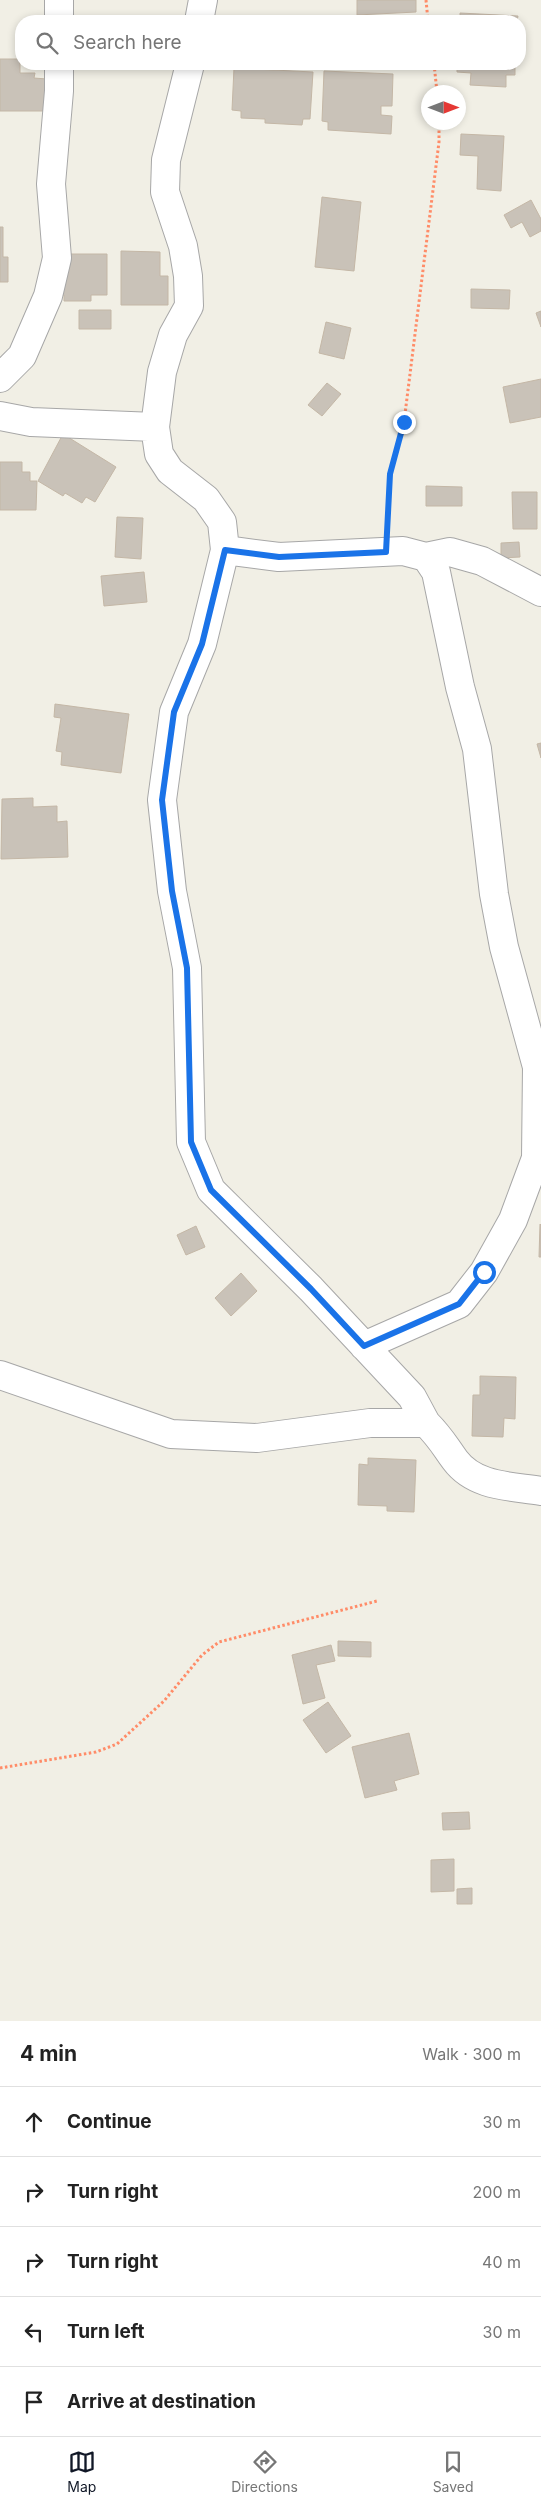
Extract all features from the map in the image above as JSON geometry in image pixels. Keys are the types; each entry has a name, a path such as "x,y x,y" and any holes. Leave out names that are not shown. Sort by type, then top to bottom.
{"street":[{"path":"59,0 59,15"},
{"path":"200,15 203,0"},
{"path":"0,378 22,356 48,296 57,258 51,184 59,70"},
{"path":"188,70 166,160 165,192 183,246 188,276 188,306 173,335 162,372 155,427 159,454 170,471 206,499 222,522 225,550 202,644 174,712 162,800 172,891 187,968 191,1142 211,1190 311,1289 412,1397 426,1424 442,1438 455,1461 472,1477 494,1484 541,1491"},
{"path":"0,416 31,422 155,427"},
{"path":"225,550 279,557 403,551 426,557 450,552 482,561 541,592"},
{"path":"364,1346 459,1304 484,1272 513,1220 536,1158 538,1067 535,1038 504,947 494,894 476,749 460,687 436,572 426,557"},
{"path":"0,1375 171,1434 256,1438 370,1423 426,1424"}],"path":[{"path":"426,0 427,15"},
{"path":"435,70 436,85"},
{"path":"386,552 390,474 404,422 439,130"},
{"path":"0,1768 96,1752 117,1744 164,1701 202,1655 219,1642 377,1601"}],"building":[{"path":"357,0 416,0 416,12 357,15"},
{"path":"460,13 499,15 460,15"},
{"path":"0,59 15,59 15,70 20,70 20,73 35,73 34,78 47,79 47,111 0,111"},
{"path":"234,70 313,72 310,119 303,119 302,125 265,123 265,119 241,118 241,111 232,110"},
{"path":"457,70 515,70 515,75 506,75 506,87 470,85 471,73 457,72"},
{"path":"324,71 393,74 392,106 381,106 381,115 392,116 391,134 328,130 328,122 322,121"},
{"path":"461,134 504,136 501,191 477,189 478,156 460,155"},
{"path":"322,197 361,202 354,271 315,267"},
{"path":"531,200 541,219 541,231 530,237 522,222 511,228 504,215"},
{"path":"0,227 3,227 3,257 8,257 8,282 0,282"},
{"path":"121,251 160,252 160,276 168,276 168,305 121,305"},
{"path":"62,254 107,254 107,295 91,295 91,301 64,301 64,295 56,295"},
{"path":"471,289 510,290 509,309 471,308"},
{"path":"79,310 111,310 111,329 79,329"},
{"path":"541,311 541,327 536,313"},
{"path":"326,322 351,328 344,359 319,353"},
{"path":"541,379 541,417 510,423 503,387"},
{"path":"327,383 341,394 322,416 308,405"},
{"path":"63,434 116,467 95,502 86,497 82,503 65,493 63,496 38,481"},
{"path":"0,462 22,462 22,472 30,472 30,481 37,481 36,510 0,510"},
{"path":"426,486 462,487 462,506 426,506"},
{"path":"512,492 537,492 537,529 513,529"},
{"path":"117,517 143,518 141,559 115,557"},
{"path":"519,542 520,557 501,558 501,543"},
{"path":"144,572 147,602 104,606 101,576"},
{"path":"55,704 129,714 121,773 61,765 62,752 56,751 61,718 54,717"},
{"path":"541,743 541,758 537,744"},
{"path":"33,798 33,807 57,806 57,822 67,821 68,857 1,859 2,799"},
{"path":"540,1224 541,1257 539,1257"},
{"path":"196,1226 205,1247 186,1255 177,1235"},
{"path":"241,1273 257,1291 231,1316 215,1298"},
{"path":"480,1376 516,1377 515,1419 504,1418 503,1437 472,1436 473,1395 480,1395"},
{"path":"368,1458 416,1460 414,1512 387,1511 387,1506 358,1505 359,1464 368,1465"},
{"path":"338,1641 371,1642 371,1657 338,1656"},
{"path":"331,1645 335,1661 316,1665 325,1698 303,1704 292,1655"},
{"path":"328,1702 351,1736 326,1753 303,1720"},
{"path":"409,1733 419,1774 394,1781 397,1790 365,1798 352,1747"},
{"path":"469,1812 470,1829 443,1830 442,1813"},
{"path":"454,1859 454,1891 431,1892 431,1860"},
{"path":"472,1888 472,1904 457,1904 457,1889"}],"route":[{"path":"404,422 390,474 386,552 279,557 225,550 202,644 174,712 162,800 172,891 187,968 191,1142 211,1190 311,1289 364,1346 459,1304 484,1272"}]}
